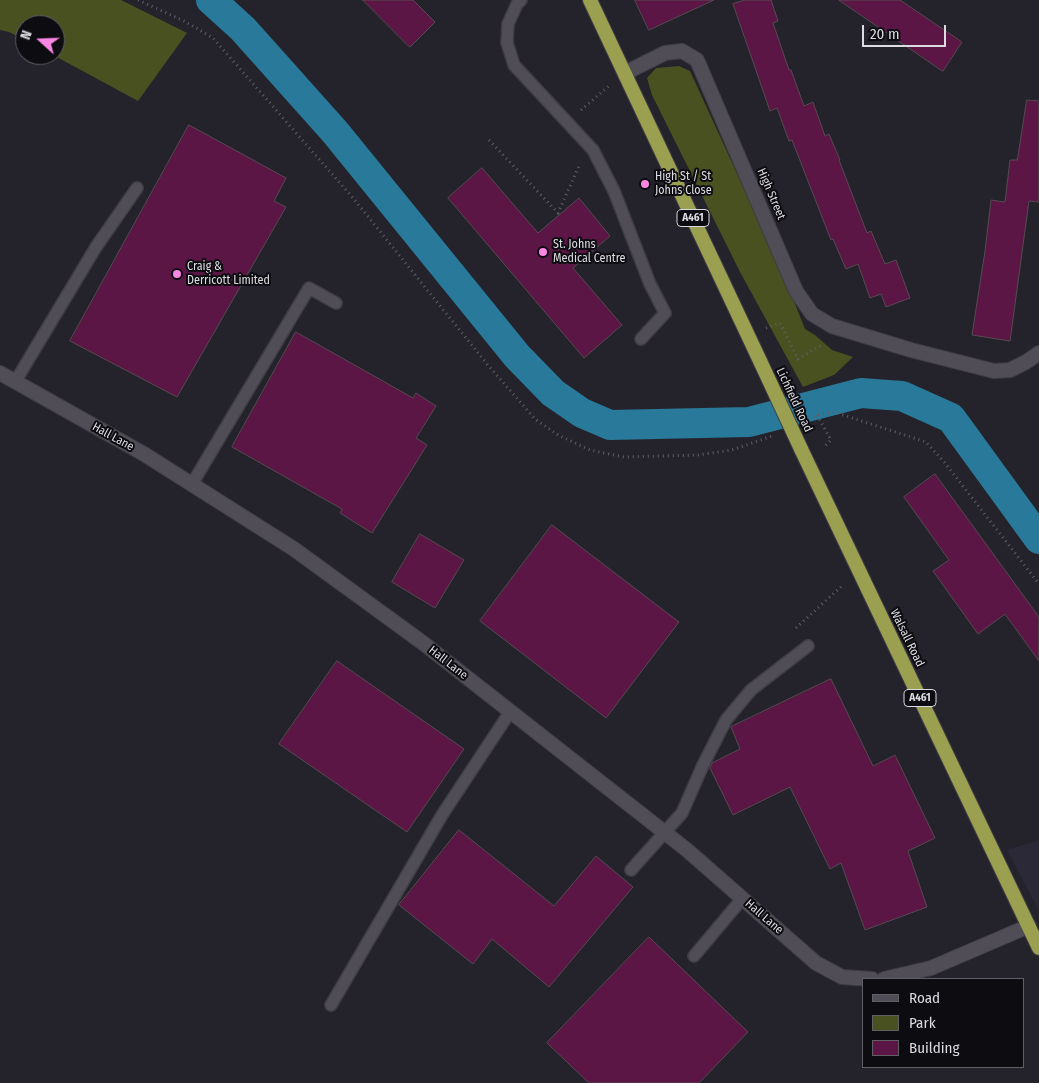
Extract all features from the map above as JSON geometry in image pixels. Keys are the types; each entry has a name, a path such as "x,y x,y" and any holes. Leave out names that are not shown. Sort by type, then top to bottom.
{"highway":[{"name":"A461","path":"590,0 625,73"},
{"name":"Lichfield Road","path":"625,73 801,449"},
{"name":"Walsall Road","path":"801,449 1039,948"}],"street":[{"name":"High Street","path":"625,73 665,53 682,51 697,60 796,291 812,314 832,326 911,350 994,371 1010,370 1039,353"},
{"name":"Hall Lane","path":"0,373 144,454 294,548 423,643 664,832 816,963 842,977 862,978"},
{"path":"888,978 931,968 1029,926"}],"lane":[{"path":"521,0 517,4 508,24 507,43 514,66 593,150 614,191 650,284 665,314 641,338"},
{"path":"15,382 96,247 137,188"},
{"path":"192,484 309,288 336,303"},
{"path":"631,870 682,813 703,765 726,720 751,690 808,646"},
{"path":"331,1005 442,816 510,712"},
{"path":"694,956 742,898"}],"path":[{"path":"138,0 184,21 213,38 352,198 486,364 535,419 558,435 590,450 624,457 698,455 732,450 772,436"},
{"path":"567,122 625,73"},
{"path":"489,140 558,214 580,164"},
{"path":"764,329 780,323 798,359 847,330"},
{"path":"808,419 817,415 834,412 926,442 945,463 1039,584"},
{"path":"817,415 830,440"},
{"path":"820,607 833,594"}],"shaded area":[{"path":"1039,840 1039,911 1007,850"}],"green space":[{"path":"0,0 121,0 187,33 138,101 65,61 65,15 15,15 15,35 0,30"},
{"path":"679,66 690,71 784,276 805,329 832,350 853,357 834,375 803,387 740,272 652,95 647,78 656,68"}],"building":[{"path":"363,0 413,0 435,22 410,47"},
{"path":"635,0 714,0 649,30"},
{"path":"745,0 771,0 778,21 773,23 804,106 813,102 825,136 829,134 840,160 867,233 871,231 885,264 896,260 910,298 886,307 881,294 870,298 858,264 846,269 833,239 831,240 792,140 789,141 777,108 770,111 733,4"},
{"path":"839,0 900,0 962,42 943,71"},
{"path":"1027,100 1039,101 1039,202 1029,201 1010,341 972,335 991,200 1005,202 1010,160 1017,160"},
{"name":"Craig & Derricott Limited","path":"189,125 286,178 274,201 286,207 177,397 70,341"},
{"name":"St. Johns Medical Centre","path":"482,168 538,233 579,198 610,236 573,268 622,325 584,358 448,198"},
{"path":"296,332 413,398 416,393 436,406 416,438 427,445 372,533 340,513 342,509 232,447"},
{"path":"935,474 1039,617 1039,661 1005,614 978,634 933,571 949,560 904,497"},
{"path":"552,525 679,622 606,718 480,621"},
{"path":"420,534 464,560 435,608 392,582"},
{"path":"337,661 464,749 407,832 279,744"},
{"path":"831,679 873,766 895,755 935,838 908,851 927,907 865,930 841,863 830,869 790,787 733,815 710,768 712,763 740,749 731,727"},
{"path":"459,830 554,906 596,856 633,887 549,987 492,939 473,964 399,905"},
{"path":"649,937 748,1032 699,1083 589,1083 547,1043"}],"waterway":[{"path":"211,0 243,29 335,132 517,356 553,393 582,413 610,425 749,422 861,393 902,396 951,418 1039,539"}],"place":[{"name":"High St / St Johns Close","path":"645,184"},
{"name":"St. Johns Medical Centre","path":"543,252"},
{"name":"Craig & Derricott Limited","path":"177,274"}]}
